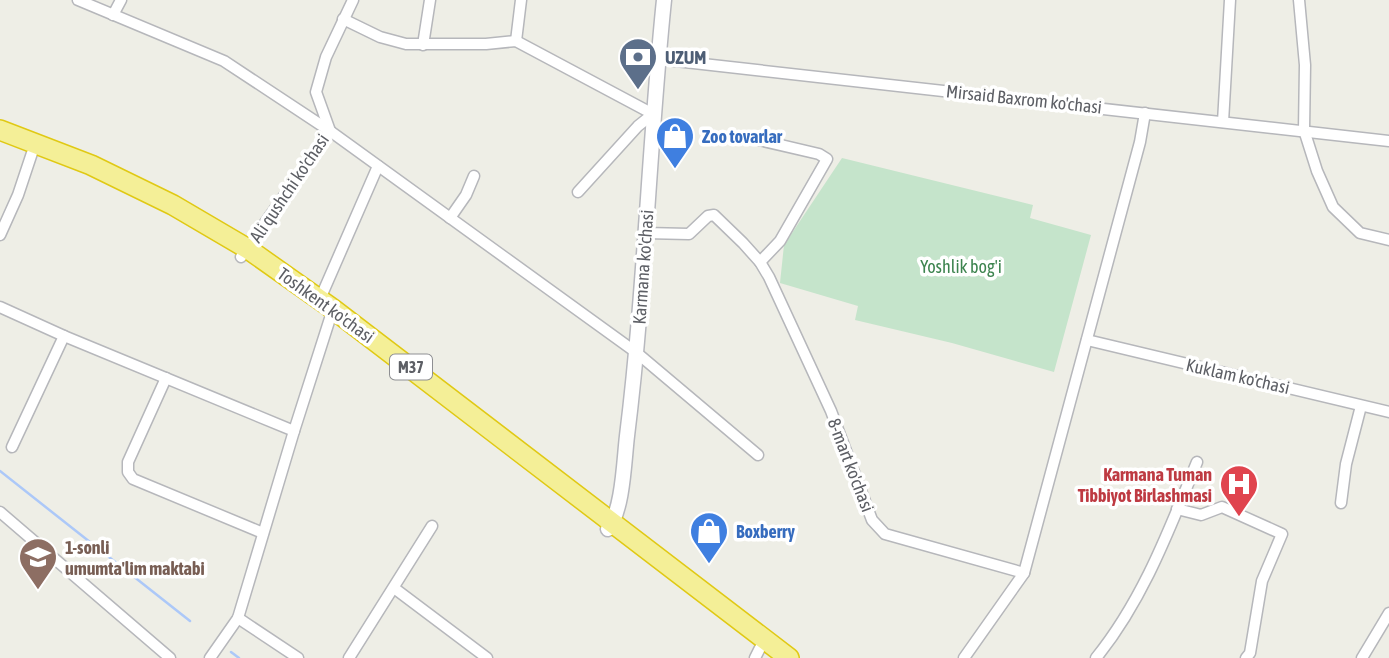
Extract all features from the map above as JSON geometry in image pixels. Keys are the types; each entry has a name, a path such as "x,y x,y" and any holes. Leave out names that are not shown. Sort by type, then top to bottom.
{"highway":[{"name":"Toshkent ko'chasi","path":"0,130 90,166 173,205 245,253 328,309 610,526 789,658"},
{"name":"Toshkent ko'chasi","path":"0,140 87,174 245,253"},
{"name":"Toshkent ko'chasi","path":"610,526 762,655"}],"main road":[{"name":"Karmana ko'chasi","path":"610,526 620,489 637,353 653,114 664,0"}],"street":[{"path":"78,0 223,61 330,131 637,353 758,455"},
{"path":"113,15 121,0"},
{"name":"Ali qushchi ko'chasi","path":"245,253 330,131 316,92 326,57 353,0"},
{"path":"423,45 430,0"},
{"path":"516,41 521,0"},
{"path":"1223,122 1230,0"},
{"path":"1299,0 1306,65 1304,131 1317,171 1333,207 1360,233 1389,240"},
{"path":"343,19 380,37 406,44 486,44 516,41 653,114 638,126 578,192"},
{"name":"Mirsaid Baxrom ko'chasi","path":"658,59 1389,141"},
{"path":"964,658 1024,573 1140,142 1145,113"},
{"path":"746,137 819,154 827,159 779,241 760,262"},
{"path":"0,235 18,195 32,153"},
{"path":"210,658 238,618 328,309 378,166"},
{"path":"450,218 466,195 474,176"},
{"name":"8-mart ko'chasi","path":"645,233 689,234 708,216 714,215 760,262 831,411 872,520 885,534 1024,573"},
{"path":"0,307 64,337 293,430"},
{"path":"12,447 64,337"},
{"name":"Kuklam ko'chasi","path":"1087,340 1389,412"},
{"path":"166,378 128,462 128,472 133,479 263,533"},
{"path":"1341,503 1346,464 1361,406"},
{"path":"1096,658 1114,636 1154,566 1197,462"},
{"path":"1177,509 1201,515 1222,507 1282,534 1262,581 1250,653 1246,658"},
{"path":"0,512 170,658"},
{"path":"354,656 432,526"},
{"path":"394,587 486,658"},
{"path":"1362,658 1389,614"},
{"path":"238,618 298,658"}],"green space":[{"name":"Yoshlik bog'i","path":"842,158 1033,205 1030,218 1091,235 1054,372 952,343 855,320 858,306 780,283 784,245"}],"waterway":[{"path":"0,471 190,621"},
{"path":"231,652 239,658"}],"place":[{"name":"UZUM","path":"638,91"},
{"name":"Zoo tovarlar","path":"675,170"},
{"name":"Karmana Tuman Tibbiyot Birlashmasi","path":"1239,518"},
{"name":"Boxberry","path":"709,565"},
{"name":"1-sonli umumta'lim maktabi","path":"38,591"}]}
